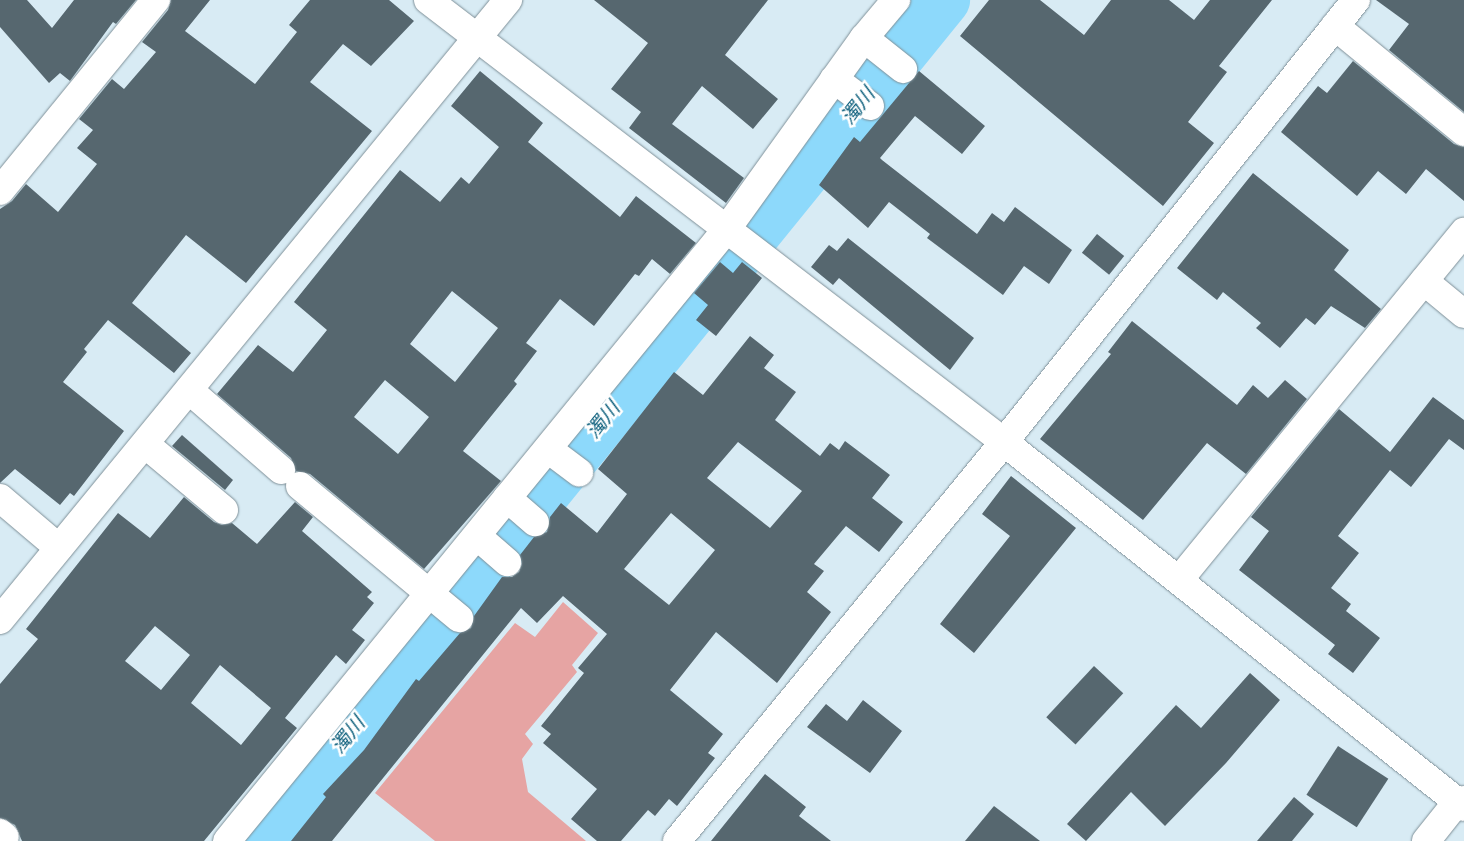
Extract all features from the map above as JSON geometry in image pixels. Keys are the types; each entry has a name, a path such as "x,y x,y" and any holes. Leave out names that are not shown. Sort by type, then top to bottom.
{"street":[{"path":"0,191 156,0"},
{"path":"428,0 476,40 1004,442 1179,580 1462,798 1426,841"},
{"path":"0,620 508,0"},
{"path":"227,841 269,799 481,540 519,509 552,452 631,354 876,37 896,0"},
{"path":"677,841 1004,442 1356,0"},
{"path":"1335,26 1464,132"},
{"path":"876,37 903,69"},
{"path":"840,84 870,106"},
{"path":"1179,580 1464,232"},
{"path":"1424,282 1464,314"},
{"path":"190,390 291,478 459,618"},
{"path":"145,444 224,510"},
{"path":"552,452 579,472"},
{"path":"0,498 59,548"},
{"path":"481,540 507,562"}],"shaded area":[{"path":"563,602 598,633 572,665 577,672 525,734 533,744 522,759 528,792 586,841 435,841 375,793 515,623 535,637"}],"building":[{"path":"0,0 27,0 52,28 74,0 136,0 116,24 113,22 70,81 60,73 49,83 0,27"},
{"path":"171,0 210,0 185,31 255,84 297,32 289,25 310,0 389,0 414,21 371,66 343,44 310,82 372,131 246,283 186,235 132,303 191,353 174,373 108,320 84,349 87,352 63,382 124,431 74,496 70,493 60,505 15,469 0,483 0,209 12,201 26,184 58,212 97,164 77,148 93,130 79,119 112,79 124,89 156,52 142,42 168,10"},
{"path":"594,0 768,0 725,55 778,99 753,129 702,86 672,124 744,178 726,203 629,128 641,112 611,89 648,43"},
{"path":"989,0 1040,0 1084,35 1111,0 1169,0 1194,20 1210,0 1272,0 1219,66 1227,72 1188,122 1214,143 1163,206 960,36"},
{"path":"1376,0 1464,0 1464,112 1389,50 1409,24"},
{"path":"1353,61 1454,144 1464,147 1464,201 1426,169 1406,194 1378,171 1357,196 1281,132 1318,86 1327,93"},
{"path":"480,71 543,123 528,142 620,217 636,196 696,243 670,274 652,259 639,276 635,274 594,326 560,299 526,343 537,351 514,381 517,384 463,451 501,481 424,569 310,474 296,471 291,458 217,394 258,345 293,372 327,330 294,302 400,170 440,202 461,177 469,184 499,147 451,106","holes":["452,291 498,328 455,382 410,344","385,380 429,417 398,454 354,417"]},
{"path":"919,71 985,126 962,154 915,116 880,158 977,234 992,213 1004,222 1015,207 1072,250 1049,284 1024,266 1003,295 927,238 930,234 889,202 868,228 819,185 854,137 860,142"},
{"path":"1253,173 1349,250 1334,270 1381,309 1365,328 1331,306 1315,325 1306,318 1280,348 1256,328 1261,323 1223,292 1217,300 1177,268"},
{"path":"1097,234 1124,256 1109,275 1082,253"},
{"path":"848,238 974,338 950,370 839,278 833,285 811,267 829,245 837,251"},
{"path":"720,262 733,273 742,262 762,278 716,336 696,320 708,305 694,293"},
{"path":"1132,321 1237,405 1253,385 1268,398 1285,380 1307,399 1246,474 1207,443 1143,520 1040,439 1111,354 1108,352"},
{"path":"750,336 774,355 764,368 796,392 775,420 820,456 830,443 839,450 845,441 890,475 872,498 903,522 879,552 846,526 814,564 824,571 807,592 831,612 777,683 716,632 670,690 723,734 708,753 715,758 677,806 669,799 655,816 648,810 621,841 597,841 571,819 597,789 543,743 551,734 541,726 584,673 578,668 607,634 563,596 537,623 521,608 332,841 291,841 326,797 323,794 364,750 416,679 419,681 460,633 471,628 474,616 502,577 512,577 519,572 522,564 520,555 534,537 547,532 550,517 561,503 597,533 627,494 598,469 674,372 703,395","holes":["738,442 802,491 770,528 707,478","671,513 715,550 669,605 624,569"]},
{"path":"1433,397 1464,420 1464,450 1449,439 1411,487 1390,470 1338,536 1359,553 1331,588 1351,604 1346,611 1380,638 1353,673 1328,654 1335,645 1239,570 1269,531 1251,517 1339,409 1390,452"},
{"path":"182,435 233,480 225,490 172,446"},
{"path":"1011,476 1076,528 974,653 940,624 1010,536 982,514"},
{"path":"184,497 214,522 222,525 232,523 257,544 295,502 313,517 302,531 372,592 367,597 374,603 352,630 365,640 346,664 336,655 285,718 297,728 204,841 22,841 15,825 0,818 0,684 38,639 26,629 118,513 150,538","holes":["155,626 190,655 161,690 125,661","220,665 271,708 241,745 191,703"]},
{"path":"1094,666 1123,693 1076,744 1046,717"},
{"path":"1250,673 1280,700 1226,763 1165,826 1131,792 1086,841 1067,824 1176,705 1201,728"},
{"path":"863,700 902,731 870,773 807,727 826,704 847,721"},
{"path":"1338,746 1388,779 1357,827 1306,795"},
{"path":"765,774 806,807 799,816 831,841 711,841"},
{"path":"1294,797 1314,814 1292,841 1257,841"},
{"path":"994,806 1040,841 965,841"}],"waterway":[{"name":"濁川","path":"262,841 944,0"}]}
